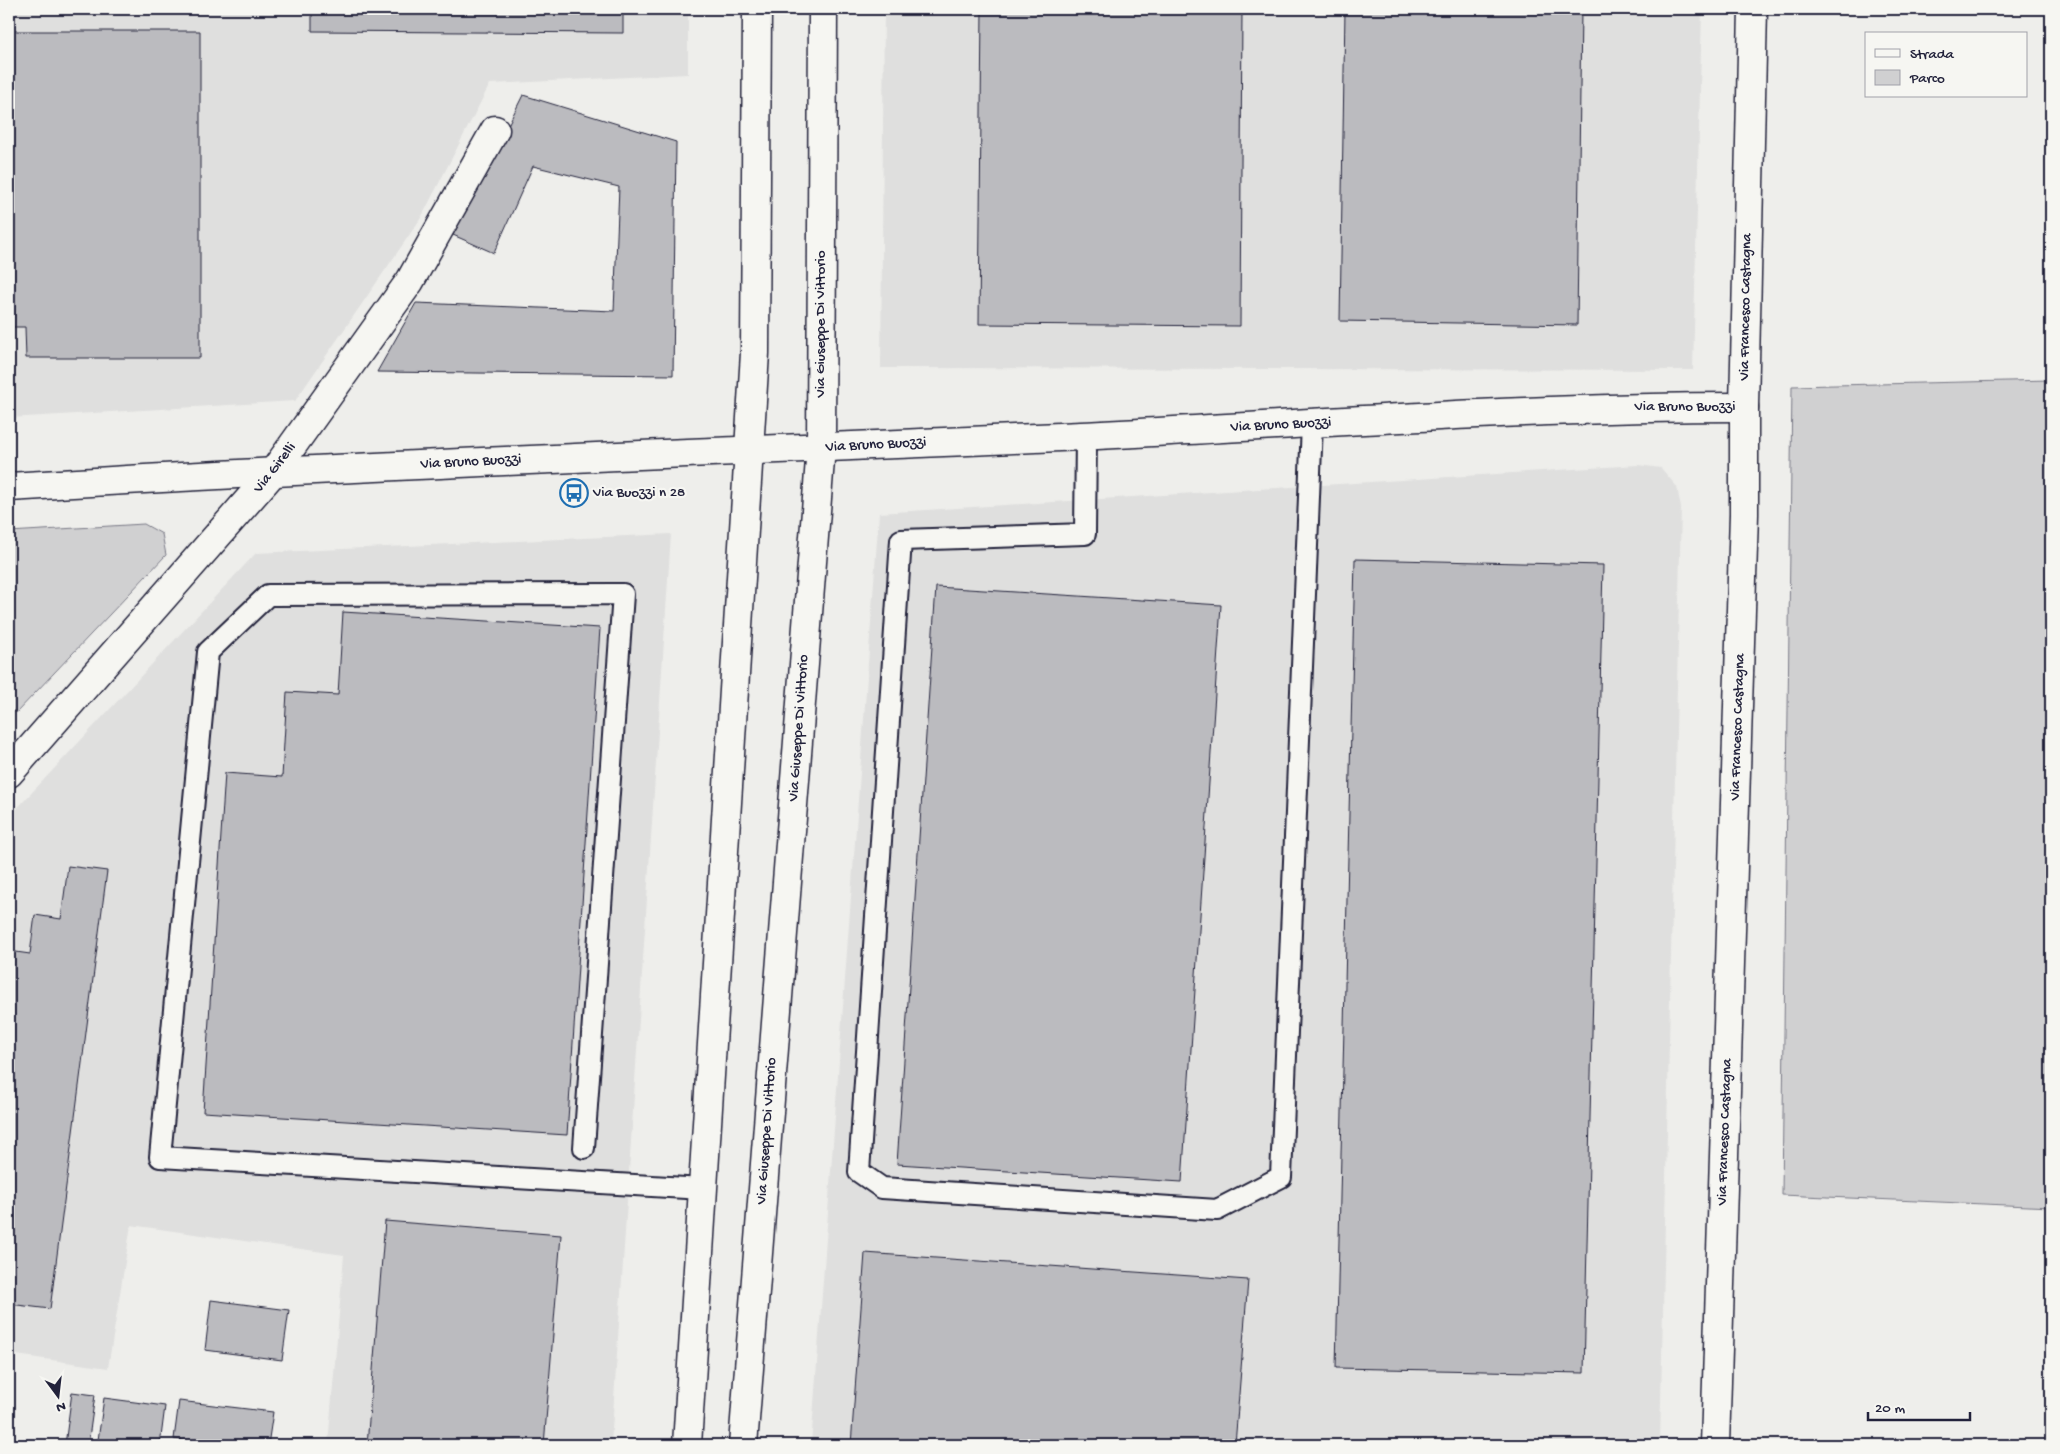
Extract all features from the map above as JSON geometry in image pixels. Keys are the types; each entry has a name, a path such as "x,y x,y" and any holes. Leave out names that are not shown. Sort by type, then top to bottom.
{"street":[{"path":"686,1445 755,353 757,9"},
{"name":"Via Giuseppe Di Vittorio","path":"743,1445 821,447 823,9"},
{"name":"Via Francesco Castagna","path":"1715,1445 1744,524 1744,407 1753,9"},
{"name":"Via Girelli","path":"9,773 276,470 410,281 495,130"},
{"name":"Via Bruno Buozzi","path":"9,487 276,470 1086,435 1628,407 1744,407"}],"lane":[{"path":"1086,435 1085,534 901,540 859,1172 882,1188 1217,1210 1281,1177 1312,424"},
{"path":"584,1148 623,594 268,595 208,652 160,1156 703,1189"}],"shaded area":[{"path":"9,9 688,9 688,74 490,84 421,218 295,401 9,418"},
{"path":"884,9 1702,9 1693,370 881,368"},
{"path":"1638,465 1661,468 1677,487 1681,508 1660,1445 811,1445 879,513"},
{"path":"671,534 611,1445 328,1445 344,1255 131,1225 108,1368 9,1354 9,817 256,553"}],"green space":[{"path":"2051,380 2051,1207 1782,1195 1792,386"},
{"path":"144,524 162,534 166,555 16,713 9,706 9,532"}],"building":[{"path":"312,9 623,9 623,33 312,31"},
{"path":"982,9 1242,9 1240,326 979,324"},
{"path":"1345,9 1581,9 1577,325 1340,321"},
{"path":"9,31 200,31 200,358 26,358 25,327 9,327"},
{"path":"523,95 676,142 673,375 377,372 416,303 614,311 619,187 533,166 494,253 453,235"},
{"path":"1355,559 1603,565 1584,1373 1336,1368"},
{"path":"936,587 1221,605 1182,1182 897,1164"},
{"path":"343,612 600,628 567,1135 203,1112 225,773 282,777 287,692 338,695"},
{"path":"68,866 107,871 50,1309 9,1304 9,951 30,954 35,915 61,919"},
{"path":"385,1221 561,1235 544,1445 367,1445"},
{"path":"865,1253 1248,1280 1235,1445 851,1445"},
{"path":"211,1300 289,1310 282,1360 205,1350"},
{"path":"72,1392 95,1395 88,1445 65,1445"},
{"path":"104,1398 165,1406 160,1445 98,1440"},
{"path":"179,1401 273,1412 268,1445 222,1445 174,1439"}],"place":[{"name":"Via Buozzi n 28","path":"574,493"}]}
